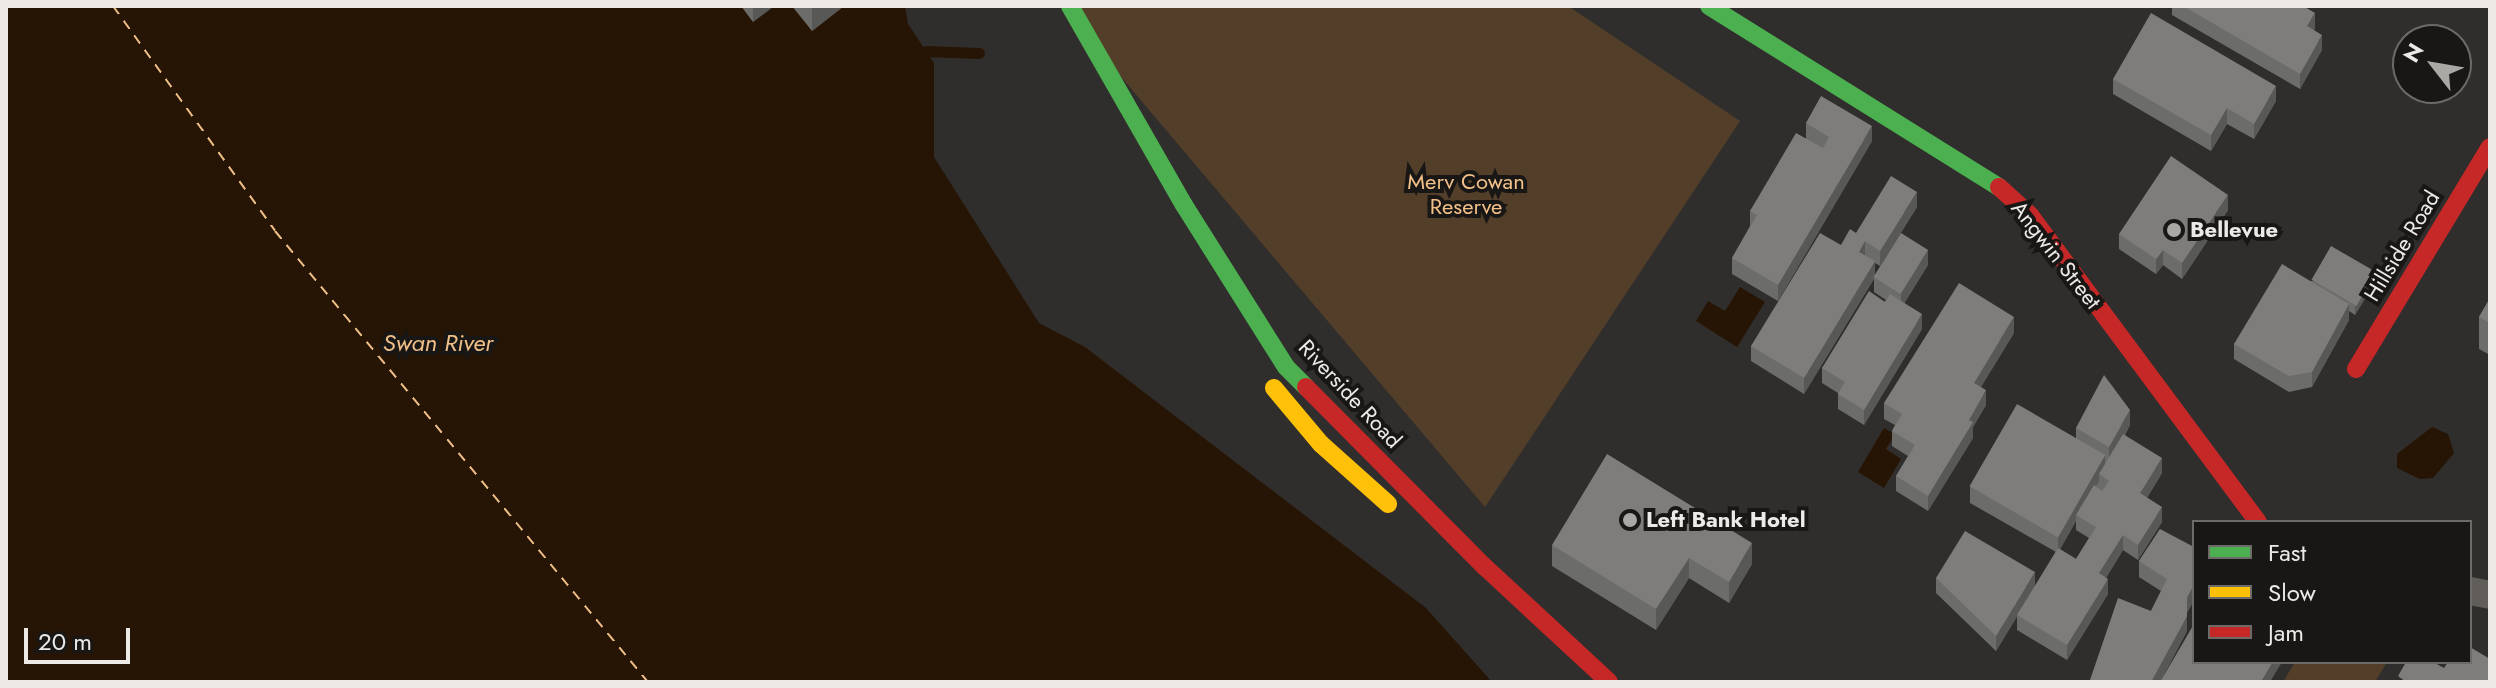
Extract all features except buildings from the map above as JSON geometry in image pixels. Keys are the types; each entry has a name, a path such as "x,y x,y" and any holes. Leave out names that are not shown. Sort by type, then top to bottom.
{"street":[{"path":"1050,6 1258,362 1321,444 1405,519"},
{"name":"Riverside Road","path":"1070,6 1184,205 1286,367 1485,567 1609,682"},
{"name":"Angwin Street","path":"1709,6 1990,179 2030,215 2257,520"},
{"name":"Hillside Road","path":"2356,369 2490,147"},
{"path":"1439,550 1584,682"}],"green space":[{"name":"Merv Cowan Reserve","path":"1072,6 1568,6 1740,121 1485,507 1111,65"},
{"path":"2294,664 2386,664 2375,682 2283,682"}],"water":[{"name":"Swan River","path":"6,6 905,6 908,24 934,63 934,157 1039,323 1085,347 1426,608 1492,682 6,682"},
{"path":"1740,287 1765,302 1737,347 1696,321 1708,301 1725,311"},
{"path":"2432,427 2448,434 2454,453 2433,478 2420,479 2397,468 2397,454"},
{"path":"1884,428 1895,434 1886,449 1901,459 1884,488 1858,472"}],"waterway":[{"path":"926,51 979,53"}],"ferry route":[{"path":"113,6 275,231 648,682"}],"traffic: fast":[{"path":"1070,6 1184,205 1286,367 1306,387"},
{"path":"1709,6 1999,187"}],"traffic: slow":[{"path":"1274,388 1321,444 1388,504"}],"traffic: jam":[{"path":"2356,369 2490,147"},
{"path":"1999,187 2030,215 2257,520"},
{"path":"1306,387 1485,567 1609,682"}],"place":[{"name":"Bellevue","path":"2174,230"},
{"name":"Left Bank Hotel","path":"1630,520"}]}
